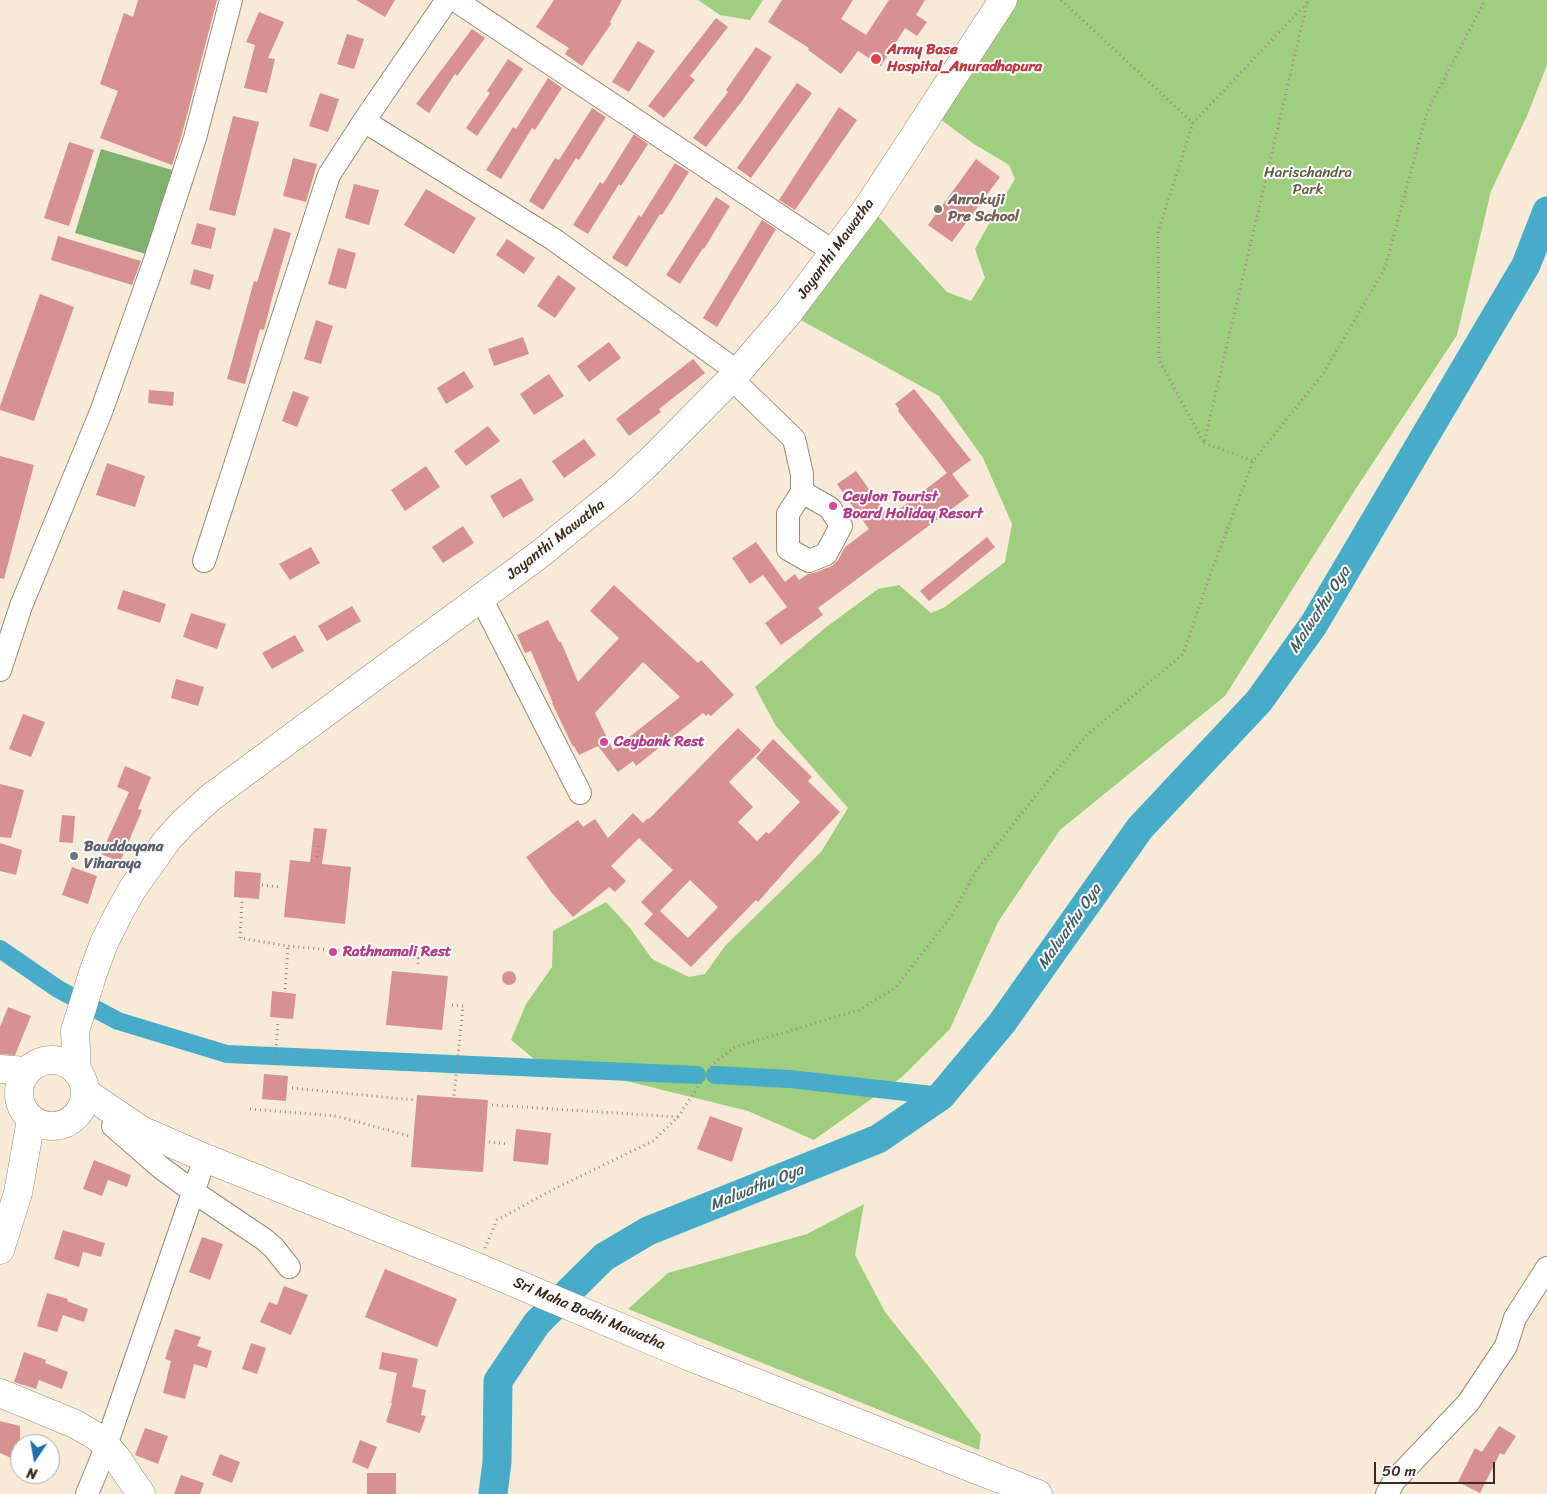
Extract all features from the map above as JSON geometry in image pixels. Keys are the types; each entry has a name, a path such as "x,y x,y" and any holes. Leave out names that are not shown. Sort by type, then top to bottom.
{"main road":[{"name":"Jayanthi Mawatha","path":"81,1082 75,1031 93,973 112,928 133,888 168,839 210,798 540,554 622,487 650,461 735,375 789,312 868,207 928,112 1003,0"},
{"name":"Jayanthi Mawatha","path":"24,1067 75,1031"},
{"path":"54,1060 71,1066 81,1082 83,1106 37,1112 18,1096 18,1087 24,1067 54,1060"},
{"name":"Sri Maha Bodhi Mawatha","path":"81,1082 141,1130 205,1158 477,1267 688,1356 1038,1494"},
{"path":"0,1250 18,1193 37,1112"},
{"name":"Sri Maha Bodhi Mawatha","path":"37,1112 141,1130"},
{"path":"0,1393 75,1424 94,1435 116,1457 141,1494"}],"street":[{"path":"0,670 20,606 101,412 155,260 195,138 231,0"},
{"path":"204,561 329,175 447,0"},
{"path":"455,0 834,252"},
{"path":"364,121 553,239 735,375 794,439 802,474 802,492"},
{"path":"480,598 580,793"},
{"path":"113,1126 160,1167 265,1240 274,1248 288,1267"},
{"path":"88,1491 106,1445 205,1158"},
{"path":"1387,1494 1394,1481 1468,1403 1506,1346 1515,1318 1547,1268"}],"path":[{"path":"1061,0 1193,123"},
{"path":"477,1267 498,1220 556,1188 653,1141 678,1117 714,1063 735,1047 859,1010 896,987 952,915 976,871 1049,779 1087,735 1184,654 1209,578 1253,461 1323,374 1385,268 1427,112 1484,0"},
{"path":"1253,461 1204,443 1159,360 1158,232 1193,123 1307,1"},
{"path":"1204,443 1307,1"},
{"path":"317,857 319,842"},
{"path":"262,885 279,887"},
{"path":"242,902 240,938 288,946 418,958 418,967"},
{"path":"284,989 288,946"},
{"path":"452,1005 463,1006 454,1096"},
{"path":"275,1065 278,1021"},
{"path":"292,1088 414,1100"},
{"path":"492,1105 678,1117"},
{"path":"250,1109 336,1116 409,1136"},
{"path":"489,1142 509,1144"}],"green space":[{"path":"698,0 763,0 750,20 720,15"},
{"name":"Harischandra Park","path":"1010,0 1547,0 1547,65 1527,116 1491,191 1457,335 1355,490 1225,696 1060,830 998,922 950,1029 902,1077 814,1140 748,1111 533,1058 511,1040 526,1004 552,967 553,931 606,902 630,928 652,959 689,977 705,974 725,946 821,852 848,808 776,726 755,687 825,628 878,589 899,585 931,613 945,607 1005,562 1012,524 983,458 939,396 797,318 876,214 947,292 971,301 985,278 975,249 1015,179 1009,165 974,144 936,116"},
{"path":"101,149 172,170 146,254 75,233"},
{"path":"864,1204 855,1255 885,1312 981,1435 979,1450 628,1309 668,1273 807,1234"}],"building":[{"path":"138,0 217,0 172,165 100,138 118,91 100,84 124,13 133,17"},
{"path":"356,0 395,0 385,17"},
{"path":"554,0 622,0 610,22 611,24 582,66 565,54 569,48 536,27"},
{"path":"782,0 853,0 841,19 866,35 889,0 925,0 916,15 927,22 917,36 905,28 881,66 858,51 841,74 808,50 809,48 768,22"},
{"path":"259,12 284,22 268,58 275,59 267,93 244,88 255,45 246,42"},
{"path":"716,18 728,27 690,76 695,80 664,118 648,106"},
{"path":"472,29 485,38 457,76 455,74 429,113 416,104"},
{"path":"347,34 364,39 354,69 337,64"},
{"path":"638,41 655,51 629,92 612,82"},
{"path":"756,47 772,57 742,101 706,147 693,138 728,92 726,90"},
{"path":"508,59 523,69 477,136 466,128 490,93 487,91"},
{"path":"548,78 562,88 535,130 532,128 501,179 486,170 513,127 516,129"},
{"path":"797,83 812,93 751,178 737,168"},
{"path":"320,93 339,99 328,132 309,126"},
{"path":"839,107 857,120 795,210 779,200"},
{"path":"592,108 606,117 579,160 576,158 543,210 529,201 555,158 559,160"},
{"path":"233,116 259,122 235,216 209,210"},
{"path":"634,134 648,144 621,186 619,184 588,234 573,225 600,182 603,184"},
{"path":"69,142 94,150 69,226 44,218"},
{"path":"293,158 317,164 306,202 283,196"},
{"path":"976,159 1000,177 952,242 928,225"},
{"path":"675,163 689,172 627,267 612,258 639,215 641,217"},
{"path":"354,184 379,190 369,225 345,218"},
{"path":"426,189 476,218 454,254 404,225"},
{"path":"716,197 730,206 680,284 666,275"},
{"path":"762,220 776,229 717,327 703,318"},
{"path":"197,223 216,228 211,249 191,244"},
{"path":"274,228 291,233 264,330 260,329 245,384 227,379 254,281 257,282"},
{"path":"58,236 141,261 132,285 51,260"},
{"path":"507,239 535,258 524,274 496,255"},
{"path":"338,248 356,253 346,289 328,284"},
{"path":"194,269 214,275 210,290 190,284"},
{"path":"558,275 576,288 555,318 537,306"},
{"path":"40,294 74,307 34,421 0,410 0,406"},
{"path":"316,320 333,326 321,364 304,359"},
{"path":"523,337 529,354 494,366 488,349"},
{"path":"609,342 621,358 589,382 577,366"},
{"path":"693,359 705,373 659,409 661,412 629,436 616,419"},
{"path":"464,371 474,387 446,404 437,388"},
{"path":"549,374 564,396 534,415 520,394"},
{"path":"914,389 971,460 952,474 969,496 818,608 823,615 781,645 765,623 787,607 763,575 750,584 732,558 756,542 785,582 795,574 799,580 808,574 832,566 838,560 845,547 869,529 837,484 856,471 889,517 947,473 898,411 899,409 895,404"},
{"path":"149,390 174,392 173,406 148,403"},
{"path":"293,391 309,397 297,427 282,421"},
{"path":"488,426 500,441 466,466 454,451"},
{"path":"584,439 596,455 564,478 552,461"},
{"path":"0,456 34,465 4,579 0,578"},
{"path":"107,463 145,476 135,507 96,495"},
{"path":"426,466 440,487 405,511 391,490"},
{"path":"521,478 534,500 503,518 490,496"},
{"path":"463,526 474,543 443,563 432,547"},
{"path":"987,537 995,547 929,601 920,591"},
{"path":"311,547 320,563 290,580 279,564"},
{"path":"614,585 698,663 701,660 734,695 711,716 708,714 706,716 703,713 636,766 633,761 618,772 598,746 579,755 573,747 552,703 531,651 525,653 517,635 548,620 559,642 561,642 578,682 619,638 590,611","holes":["643,662 680,697 613,750 595,713"]},
{"path":"123,590 166,604 160,623 117,609"},
{"path":"352,606 361,621 327,641 318,626"},
{"path":"191,613 226,624 217,649 183,637"},
{"path":"295,635 304,651 272,669 262,653"},
{"path":"176,679 204,687 198,706 171,698"},
{"path":"23,714 45,722 31,757 9,749"},
{"path":"738,728 761,750 729,782 753,807 738,822 757,841 766,832 769,834 800,802 756,758 773,739 812,777 808,781 840,812 758,902 756,900 691,967 644,924 653,914 641,902 673,870 639,838 611,866 626,881 615,892 609,887 573,917 552,893 526,857 578,820 583,827 595,819 608,838 633,813 643,823","holes":["690,880 718,907 688,938 660,911"]},
{"path":"125,766 151,777 138,809 142,810 120,862 101,854 129,792 117,787"},
{"path":"0,784 24,790 11,838 0,837"},
{"path":"62,815 75,816 73,843 59,842"},
{"path":"314,828 327,829 322,864 351,867 345,924 284,917 290,860 310,862"},
{"path":"0,843 22,850 16,875 0,871"},
{"path":"72,867 97,876 88,904 62,895"},
{"path":"235,871 261,873 259,899 234,897"},
{"path":"392,971 448,976 442,1030 386,1025"},
{"path":"506,971 512,971 516,978 512,985 506,985 502,981 502,975"},
{"path":"272,991 296,994 293,1019 270,1017"},
{"path":"8,1007 31,1016 15,1055 0,1054 0,1027"},
{"path":"264,1074 288,1076 286,1101 262,1099"},
{"path":"417,1095 488,1100 483,1172 411,1167"},
{"path":"710,1116 743,1128 732,1162 697,1149"},
{"path":"516,1129 551,1133 548,1165 513,1161"},
{"path":"94,1160 131,1175 127,1187 108,1180 102,1196 83,1189"},
{"path":"63,1230 105,1243 101,1257 83,1252 79,1267 54,1259"},
{"path":"202,1237 223,1244 210,1280 189,1272"},
{"path":"385,1269 457,1299 437,1347 365,1317"},
{"path":"284,1286 308,1295 291,1335 260,1322 269,1302 277,1305"},
{"path":"47,1293 68,1299 67,1301 88,1309 84,1322 63,1315 57,1332 37,1326"},
{"path":"175,1329 201,1337 197,1346 212,1351 207,1368 194,1364 185,1399 163,1393 171,1361 165,1359"},
{"path":"251,1343 266,1348 257,1374 242,1369"},
{"path":"24,1352 46,1360 45,1363 68,1372 62,1389 39,1380 36,1389 14,1382"},
{"path":"382,1352 418,1359 412,1387 426,1390 421,1415 426,1416 420,1433 386,1422 392,1403 397,1373 379,1369"},
{"path":"0,1421 20,1426 20,1434 10,1434 10,1458 0,1453"},
{"path":"1499,1426 1516,1436 1504,1455 1500,1453 1480,1493 1458,1482 1475,1448 1482,1452"},
{"path":"145,1428 168,1436 158,1464 135,1455"},
{"path":"360,1440 377,1447 368,1469 352,1462"},
{"path":"220,1454 240,1462 232,1483 212,1475"},
{"path":"367,1473 396,1473 396,1494 367,1494"},
{"path":"181,1475 204,1483 200,1494 174,1494"}],"waterway":[{"name":"Malwathu Oya","path":"493,1494 497,1462 498,1381 537,1323 604,1257 648,1231 878,1139 941,1096 1002,1023 1140,828 1259,701 1314,624 1526,265 1547,211"},
{"path":"0,949 58,989 118,1021 227,1054 697,1075"},
{"path":"715,1075 790,1079 941,1096"}],"place":[{"name":"Army Base Hospital_Anuradhapura","path":"876,59"},
{"name":"Anrakuji Pre School","path":"938,209"},
{"name":"Ceylon Tourist Board Holiday Resort","path":"833,506"},
{"name":"Ceybank Rest","path":"604,742"},
{"name":"Bauddayana Viharaya","path":"74,856"},
{"name":"Rathnamali Rest","path":"333,952"}]}
